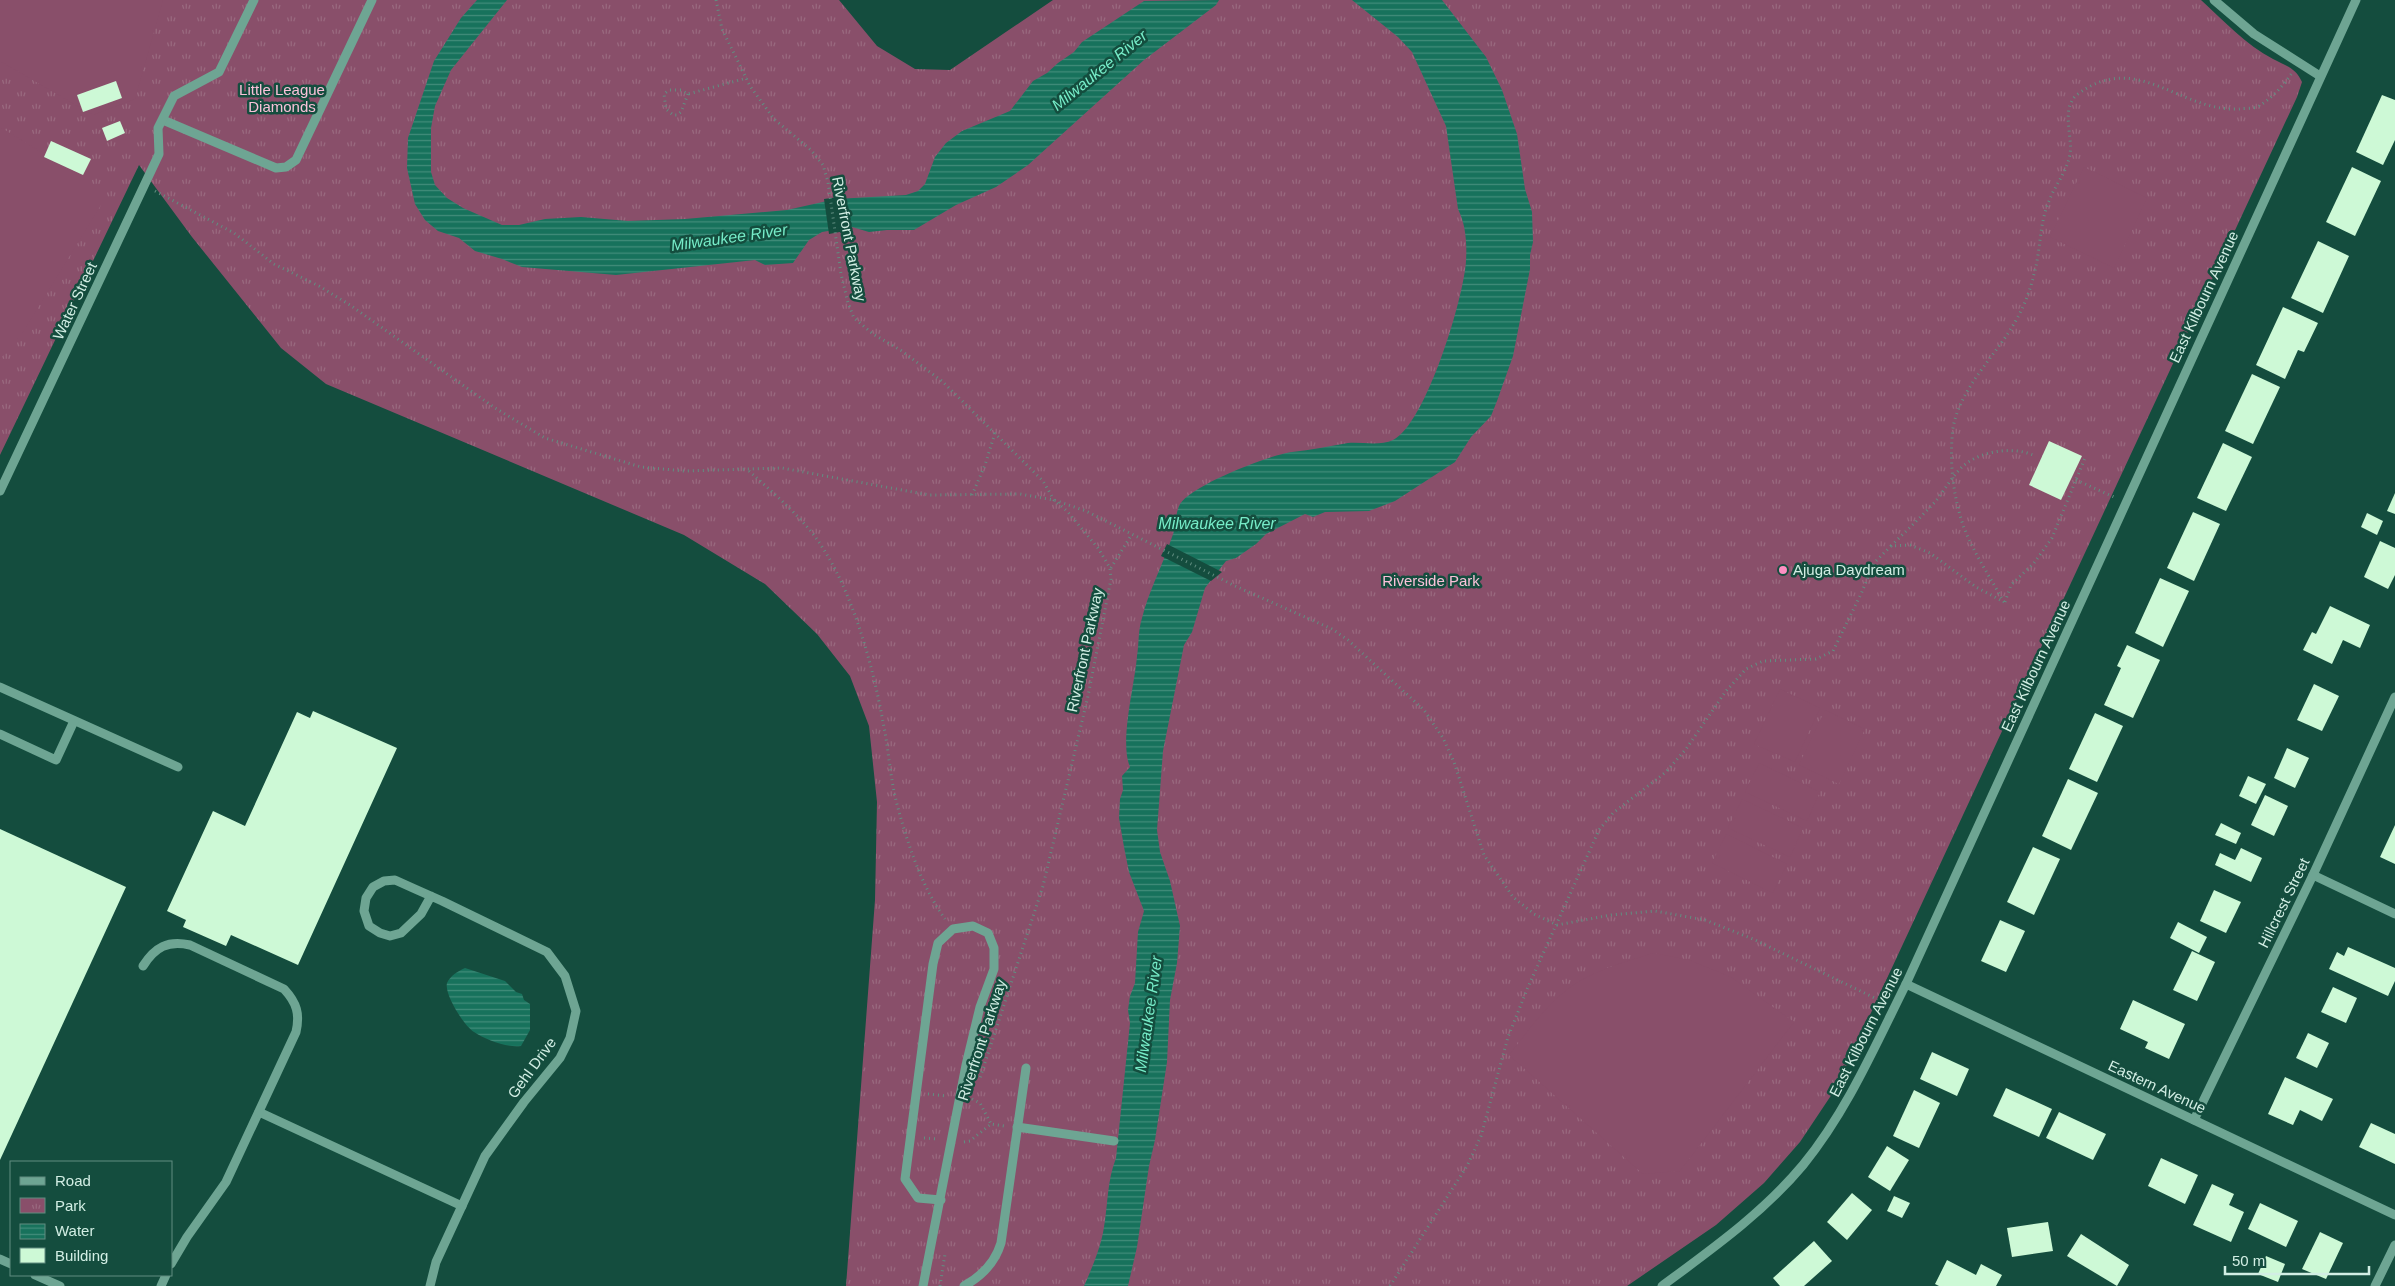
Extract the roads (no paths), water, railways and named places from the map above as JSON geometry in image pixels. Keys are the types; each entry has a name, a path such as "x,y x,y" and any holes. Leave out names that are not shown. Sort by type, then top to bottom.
{"street":[{"name":"Water Street","path":"0,491 160,154 158,128 174,96 219,72 254,0"},
{"path":"163,120 276,168 286,166 296,160 372,0"},
{"path":"2214,0 2254,34 2320,76"},
{"name":"East Kilbourn Avenue","path":"1662,1286 1746,1223 1803,1165 1848,1100 1906,984 2356,0"},
{"path":"0,687 178,768"},
{"name":"Hillcrest Street","path":"2194,1120 2313,875 2395,697"},
{"path":"0,734 56,760 74,722"},
{"path":"2313,875 2395,914"},
{"name":"Gehl Drive","path":"430,1286 436,1262 485,1156 524,1102 560,1058 570,1038 576,1011 565,976 548,952 431,896 395,880 384,881 373,887 366,898 364,911 369,926 380,933 390,936 401,933 421,914 431,896"},
{"path":"923,1286 940,1200 966,1065 980,1007 994,969 994,948 988,933 973,926 953,929 938,943 933,964 905,1179 918,1198 940,1200"},
{"path":"143,966 156,950 164,945 176,942 190,945 284,989 293,999 299,1019 296,1032 226,1182 187,1237 172,1262"},
{"name":"Eastern Avenue","path":"1906,984 2395,1215"},
{"path":"964,1286 982,1274 992,1263 998,1251 1026,1068"},
{"path":"260,1112 462,1206"},
{"path":"1017,1127 1114,1141"},
{"path":"2376,1286 2395,1245"},
{"path":"37,1276 60,1286"}],"water":[{"path":"477,0 507,0 451,70 435,106 431,128 431,172 435,185 447,198 463,208 502,225 519,225 545,219 581,217 628,221 685,219 787,210 836,199 906,195 918,191 925,184 935,157 946,143 962,131 1010,111 1033,81 1047,73 1074,52 1082,42 1144,1 1219,0 1216,5 1144,60 1028,165 996,187 956,205 914,230 869,232 852,227 822,232 809,240 793,263 765,265 755,260 616,275 522,267 475,251 459,238 438,231 425,220 415,204 407,168 408,138 434,61 461,18"},
{"name":"Milwaukee River","path":"1352,0 1442,0 1486,57 1502,90 1517,134 1525,189 1532,212 1533,242 1530,255 1530,269 1513,356 1491,416 1471,437 1455,462 1395,501 1369,511 1325,512 1313,517 1305,514 1266,534 1256,544 1236,558 1226,561 1205,588 1192,632 1184,645 1163,751 1157,830 1160,852 1170,881 1180,926 1177,963 1170,1000 1167,1062 1137,1247 1128,1286 1084,1286 1103,1235 1109,1184 1116,1158 1130,1023 1128,1010 1130,996 1135,983 1138,932 1144,911 1129,872 1119,818 1120,799 1123,790 1122,776 1130,767 1126,743 1127,728 1141,623 1148,597 1173,533 1178,508 1187,496 1199,488 1232,472 1281,454 1348,443 1377,443 1393,440 1406,429 1430,386 1451,329 1464,278 1466,261 1465,235 1463,221 1458,209 1446,126 1412,52 1398,37"},
{"path":"465,968 505,981 516,992 522,994 524,1000 530,1004 530,1030 521,1046 503,1045 484,1038 470,1029 460,1017 452,1002 447,983 454,974"}],"place":[{"name":"Ajuga Daydream","path":"1783,570"}],"park label":[{"name":"Little League Diamonds","path":"282,98"},
{"name":"Riverside Park","path":"1431,581"}]}
